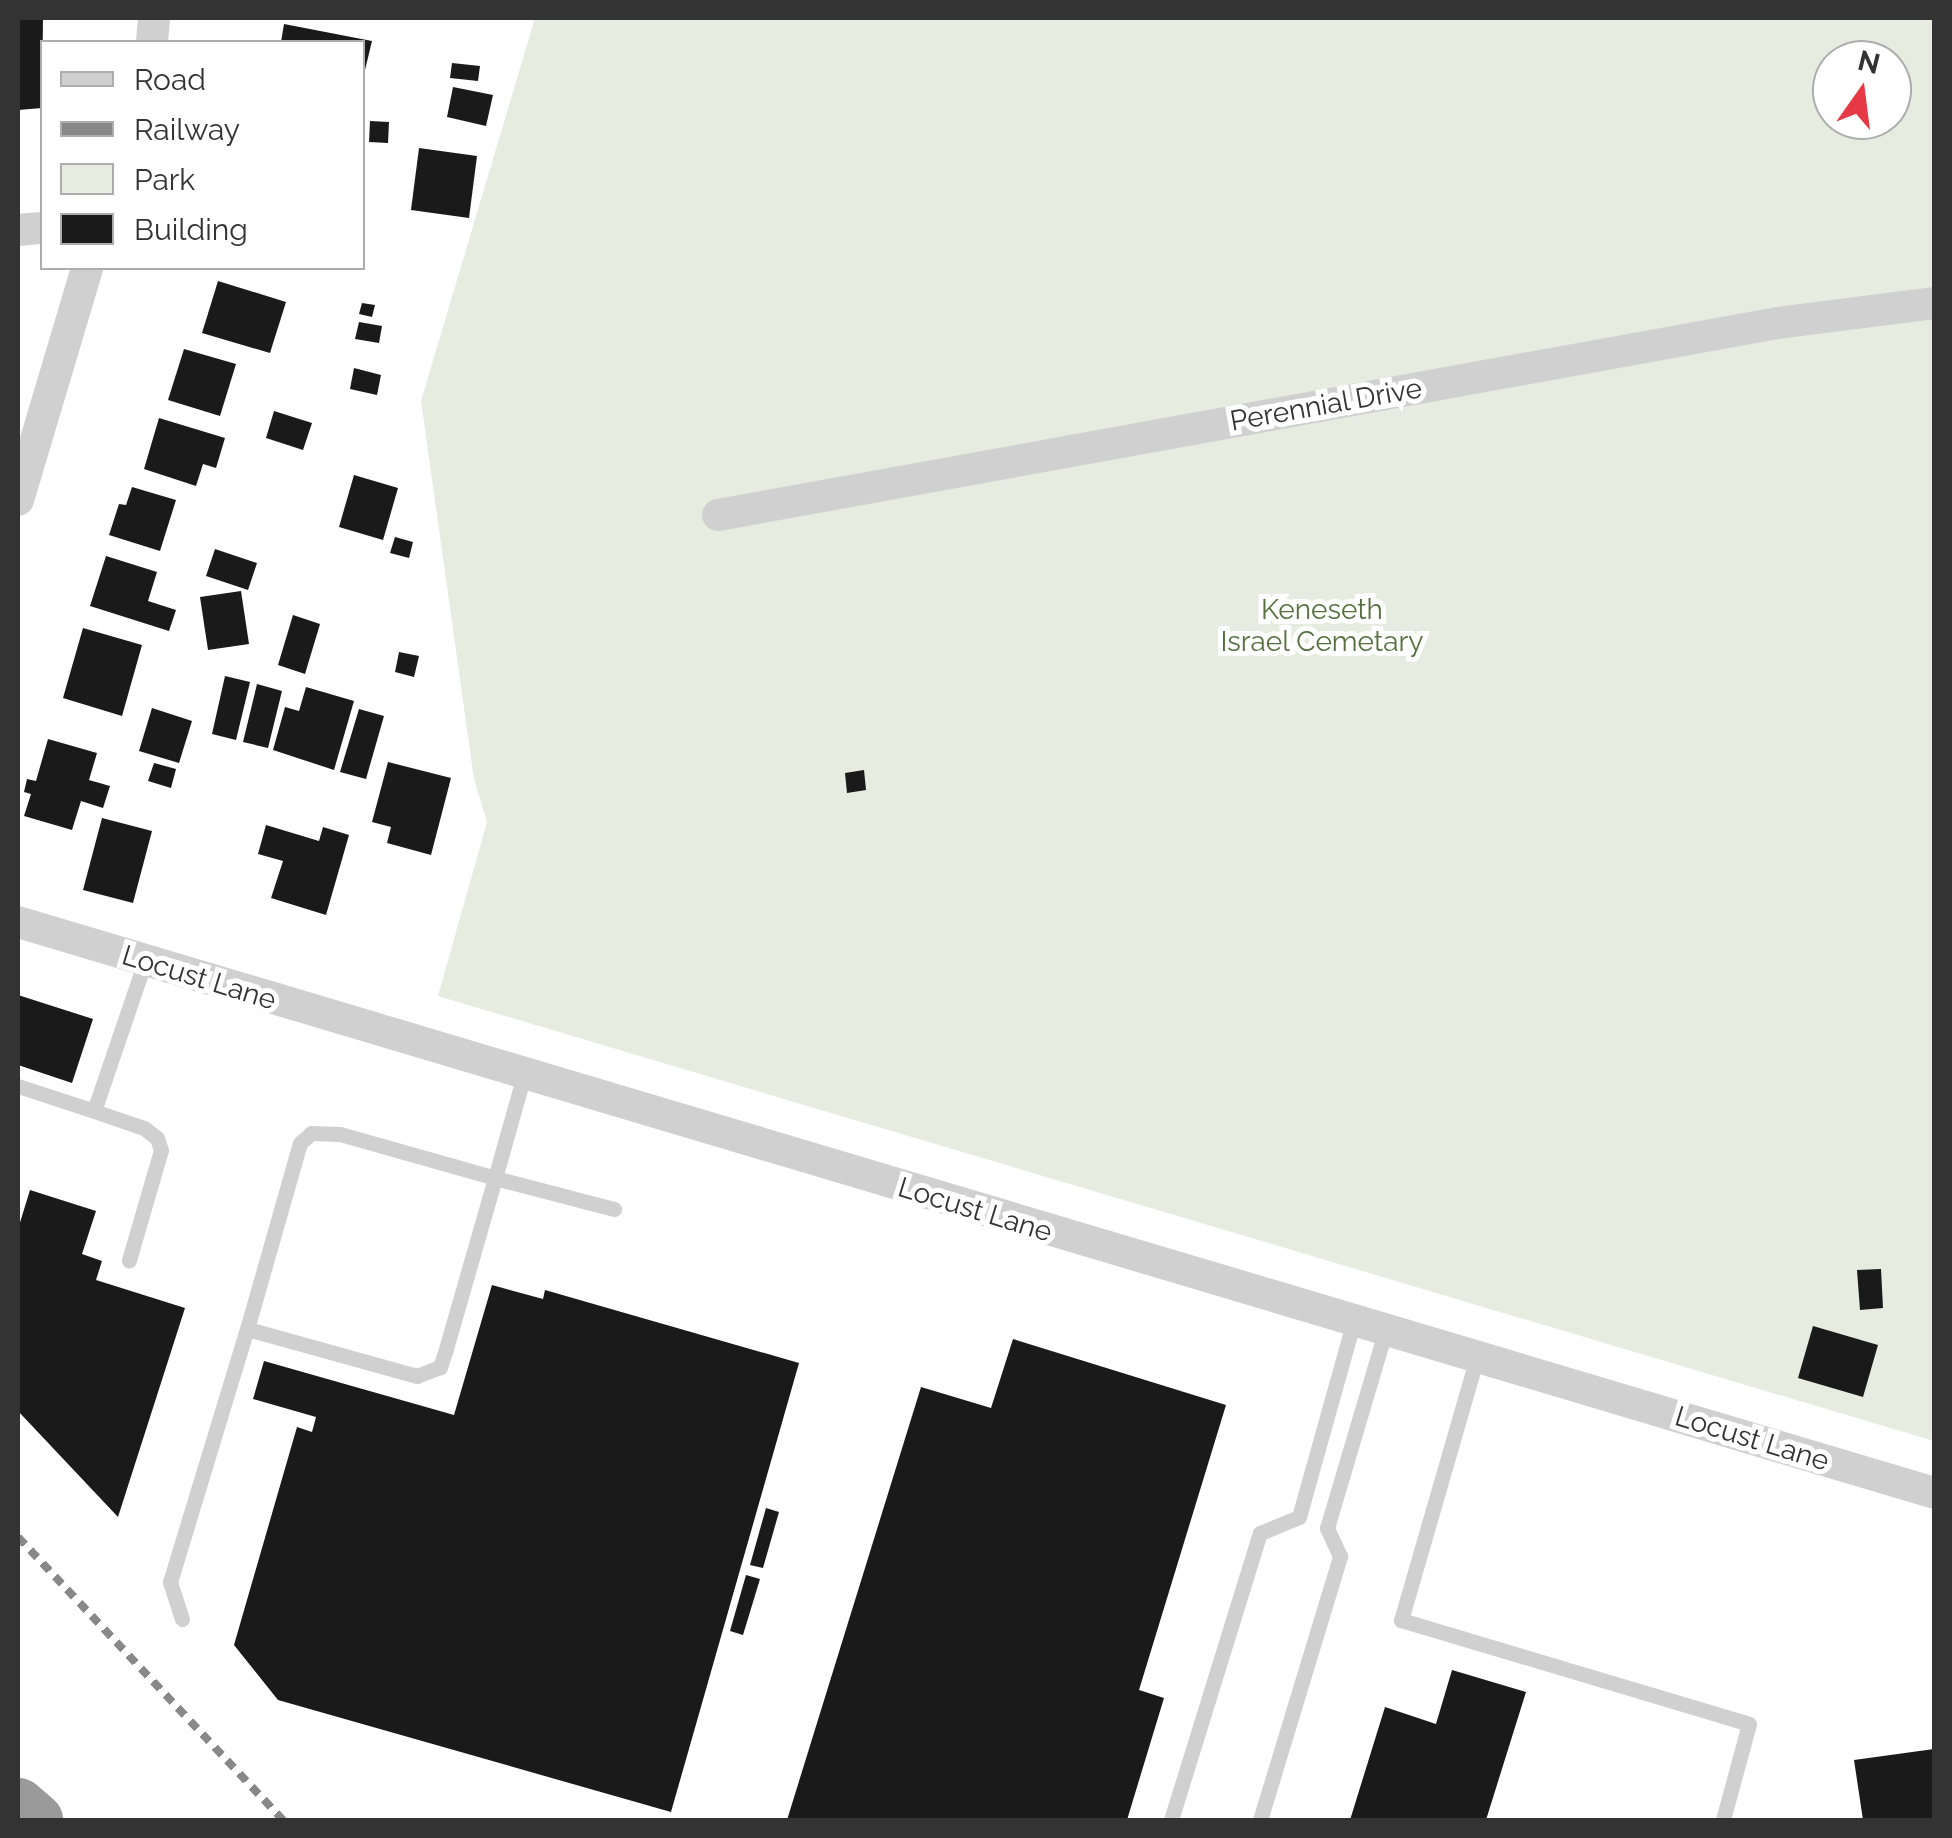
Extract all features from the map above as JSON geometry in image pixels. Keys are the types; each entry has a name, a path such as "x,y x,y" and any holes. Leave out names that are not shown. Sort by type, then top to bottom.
{"highway":[{"path":"18,1806 34,1820"}],"street":[{"path":"18,500 86,270"},
{"name":"Perennial Drive","path":"718,515 1778,323 1934,303"},
{"name":"Locust Lane","path":"18,922 1934,1493"}],"lane":[{"path":"94,1112 145,962"},
{"path":"247,1329 417,1376 440,1367 524,1075"},
{"path":"18,1086 144,1128 157,1138 162,1150 129,1260"},
{"path":"182,1618 170,1582 304,1136 318,1132 340,1134 614,1210"},
{"path":"1171,1820 1260,1534 1299,1517 1369,1327"},
{"path":"1260,1820 1340,1556 1327,1528 1369,1327"},
{"path":"1476,1357 1401,1620 1749,1724 1723,1820"}],"green space":[{"name":"Keneseth Israel Cemetary","path":"535,18 1934,18 1934,1441 438,996 487,822 474,779 421,401"}],"building":[{"path":"18,18 43,18 40,108 18,110"},
{"path":"284,24 372,41 365,70 365,40 281,40"},
{"path":"452,63 480,66 478,81 450,78"},
{"path":"453,87 493,95 486,126 447,117"},
{"path":"370,121 389,122 388,143 369,142"},
{"path":"419,148 477,156 469,218 411,210"},
{"path":"218,281 286,302 270,353 202,333"},
{"path":"362,303 375,305 372,317 359,314"},
{"path":"359,322 382,326 379,343 355,339"},
{"path":"184,349 236,364 220,416 168,400"},
{"path":"354,368 381,375 377,395 350,389"},
{"path":"274,411 312,423 303,450 266,438"},
{"path":"159,418 225,438 216,468 203,464 196,486 144,469"},
{"path":"354,475 398,488 383,540 339,527"},
{"path":"132,487 176,500 160,551 109,535 119,504 126,505"},
{"path":"395,537 413,542 409,558 390,553"},
{"path":"215,549 257,563 248,590 206,576"},
{"path":"106,556 157,572 148,601 176,610 169,631 90,606"},
{"path":"241,591 249,644 208,650 200,597"},
{"path":"293,615 320,624 305,674 278,665"},
{"path":"83,628 142,645 122,716 63,698"},
{"path":"399,652 419,656 414,677 395,672"},
{"path":"225,676 250,682 236,740 212,734"},
{"path":"257,684 282,691 268,748 243,742"},
{"path":"306,687 354,701 334,770 273,750 285,707 299,711"},
{"path":"152,708 192,721 179,763 139,751"},
{"path":"359,709 384,716 366,779 340,772"},
{"path":"48,739 97,753 89,780 110,786 103,808 81,801 72,830 24,816 31,794 24,792 27,779 36,781"},
{"path":"388,762 451,778 431,855 387,843 391,827 372,822"},
{"path":"154,763 176,769 171,788 148,781"},
{"path":"864,770 866,790 847,793 845,773"},
{"path":"102,818 152,831 133,903 83,890"},
{"path":"266,825 319,841 323,827 349,835 326,915 271,898 283,861 258,854"},
{"path":"18,995 93,1019 72,1083 18,1065"},
{"path":"30,1190 96,1211 82,1254 102,1261 96,1280 185,1308 118,1517 18,1411 18,1229"},
{"path":"1881,1269 1883,1308 1860,1310 1857,1270"},
{"path":"492,1285 543,1299 545,1290 799,1363 671,1812 278,1700 234,1645 297,1427 312,1432 316,1417 253,1399 264,1361 454,1415"},
{"path":"1813,1326 1878,1345 1863,1397 1798,1378"},
{"path":"1013,1339 1226,1405 1139,1690 1164,1698 1127,1820 787,1820 921,1387 991,1408"},
{"path":"766,1508 779,1512 763,1568 750,1565"},
{"path":"746,1575 760,1579 743,1635 730,1631"},
{"path":"1452,1670 1526,1692 1486,1820 1350,1820 1385,1707 1436,1724"},
{"path":"1934,1749 1934,1820 1863,1820 1854,1760"}],"railway":[{"path":"18,1537 283,1820"}]}
